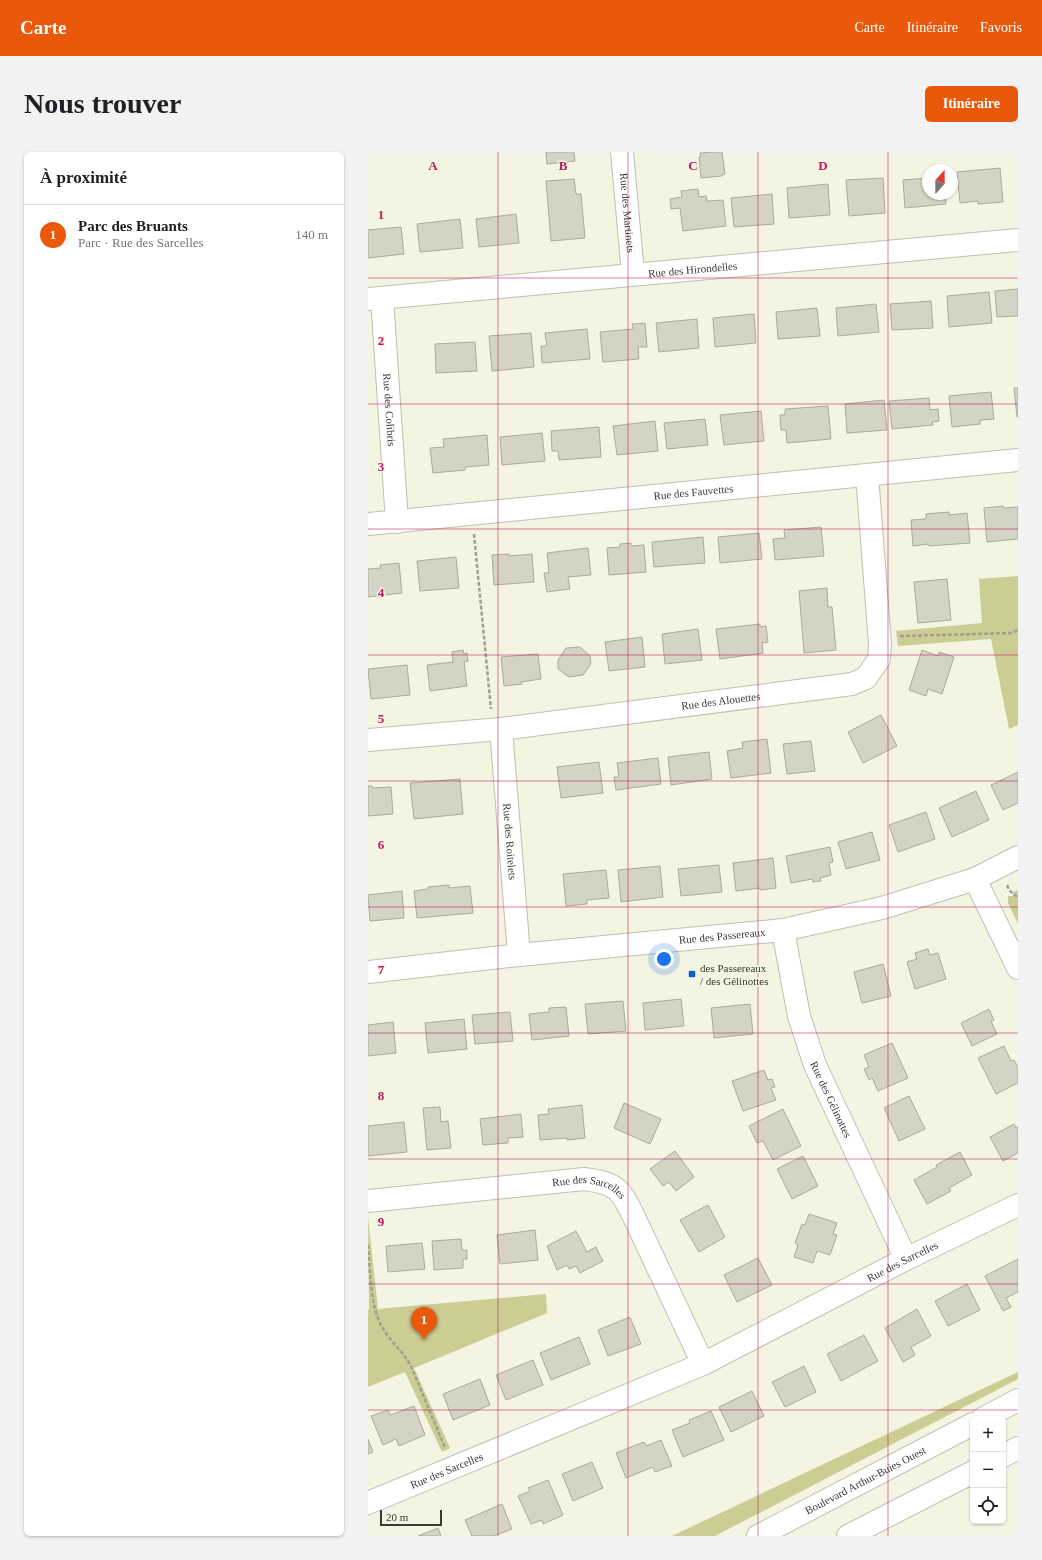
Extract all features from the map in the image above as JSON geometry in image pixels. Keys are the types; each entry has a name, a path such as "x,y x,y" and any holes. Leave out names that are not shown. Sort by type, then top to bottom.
{"street":[{"name":"Rue des Martinets","path":"622,152 633,274"},
{"name":"Rue des Hirondelles","path":"375,299 633,274 1018,240"},
{"name":"Rue des Colibris","path":"375,299 397,522"},
{"name":"Rue des Fauvettes","path":"368,524 1018,460"},
{"name":"Rue des Alouettes","path":"368,740 497,729 852,684 866,678 879,659 880,637 867,475"},
{"name":"Rue des Roitelets","path":"497,729 520,955"},
{"name":"Rue des Passereaux","path":"368,972 520,955 783,930 882,908 975,879 1018,857"},
{"path":"975,879 1018,968"},
{"name":"Rue des Gélinottes","path":"783,930 799,1016 814,1065 906,1259"},
{"name":"Rue des Sarcelles","path":"368,1201 584,1179 601,1181 616,1187 626,1200 703,1364"},
{"name":"Rue des Sarcelles","path":"368,1503 703,1364 906,1259 1018,1205"},
{"path":"988,1416 1018,1400"},
{"name":"Boulevard Arthur-Buies Ouest","path":"758,1536 970,1426"},
{"path":"1006,1454 1018,1448"},
{"path":"848,1536 970,1474"}],"path":[{"path":"472,514 497,729"},
{"path":"880,637 1012,633 1018,630"},
{"path":"368,1245 375,1311 381,1326 389,1339 406,1357 411,1366 453,1469"}],"green space":[{"path":"1018,576 1018,725 1009,729 991,639 898,646 896,631 982,623 979,579"},
{"path":"1018,890 1018,924 1008,903 1008,896 1013,896 1013,892"},
{"path":"368,1217 378,1309 546,1294 547,1313 414,1368 450,1448 442,1452 405,1372 368,1387"},
{"path":"1018,1372 1018,1379 715,1536 672,1536"}],"building":[{"path":"546,152 574,152 575,161 547,164"},
{"path":"722,152 725,174 722,176 701,178 700,153"},
{"path":"1000,168 1003,202 978,204 978,201 960,203 958,172"},
{"path":"883,178 885,213 849,216 846,180"},
{"path":"922,178 922,200 946,200 946,204 905,208 903,180"},
{"path":"574,179 576,194 581,194 585,238 551,241 546,181"},
{"path":"828,184 830,215 789,218 787,188"},
{"path":"698,189 699,197 706,196 707,201 723,200 726,226 683,231 680,208 671,209 670,199 682,197 681,191"},
{"path":"772,194 774,224 734,227 731,198"},
{"path":"516,214 519,243 479,247 476,219"},
{"path":"460,219 463,248 420,252 417,224"},
{"path":"401,227 404,254 368,258 368,230"},
{"path":"1018,289 1018,316 997,317 995,291"},
{"path":"989,292 992,323 949,327 947,296"},
{"path":"931,301 933,328 892,330 890,304"},
{"path":"876,304 879,332 838,336 836,308"},
{"path":"817,308 820,336 778,339 776,312"},
{"path":"754,314 756,343 715,347 713,318"},
{"path":"697,319 699,348 659,352 656,323"},
{"path":"645,323 647,347 638,347 639,359 603,362 600,332 633,329 632,324"},
{"path":"587,329 590,359 542,363 541,346 547,346 545,333"},
{"path":"531,333 534,367 492,371 489,336"},
{"path":"475,342 477,371 436,373 435,344"},
{"path":"1014,388 1018,388 1018,417 1017,417"},
{"path":"991,392 994,419 980,420 980,424 952,427 949,396"},
{"path":"929,398 930,410 938,409 939,421 932,422 933,425 892,429 889,401"},
{"path":"884,400 887,430 847,433 845,404"},
{"path":"828,406 831,439 787,443 786,430 781,430 780,415 785,415 785,409"},
{"path":"761,411 764,441 724,445 720,415"},
{"path":"705,419 708,445 667,449 664,423"},
{"path":"655,421 658,451 617,455 613,426"},
{"path":"599,427 601,457 559,460 558,451 552,451 551,431"},
{"path":"542,433 545,461 502,465 500,437"},
{"path":"487,435 489,465 465,467 465,470 433,473 430,448 444,447 443,439"},
{"path":"1003,506 1003,508 1018,507 1018,539 987,542 984,508"},
{"path":"949,512 949,515 967,513 970,543 929,546 928,544 913,546 911,520 926,519 926,514"},
{"path":"821,527 824,556 775,560 773,539 785,538 784,530"},
{"path":"759,533 762,559 720,563 718,537"},
{"path":"703,537 705,563 654,567 652,542"},
{"path":"631,543 631,546 644,545 646,572 609,575 607,548 620,547 620,544"},
{"path":"588,548 591,575 568,577 570,589 547,592 544,573 549,573 547,553"},
{"path":"509,554 509,556 532,554 534,582 494,585 492,555"},
{"path":"456,557 459,588 420,591 417,561"},
{"path":"399,563 402,593 368,597 368,569 381,568 380,565"},
{"path":"947,579 951,620 918,623 914,582"},
{"path":"827,588 828,607 832,607 836,650 804,653 799,591"},
{"path":"760,624 760,627 766,626 768,642 762,643 763,653 720,659 716,629"},
{"path":"698,629 702,660 665,664 662,634"},
{"path":"642,637 645,667 609,671 605,642"},
{"path":"580,647 590,656 591,664 583,675 569,677 558,669 558,660 566,648"},
{"path":"463,650 464,654 467,653 468,661 464,662 467,686 430,691 427,665 453,662 452,652"},
{"path":"922,650 938,656 939,652 954,657 942,694 928,689 926,696 909,690"},
{"path":"538,654 541,679 521,682 522,684 504,686 501,657"},
{"path":"407,665 410,695 371,699 368,669"},
{"path":"881,715 897,746 863,763 848,732"},
{"path":"767,739 771,773 731,778 727,751 743,748 742,742"},
{"path":"811,741 815,771 787,774 783,744"},
{"path":"709,752 712,779 671,785 668,757"},
{"path":"658,758 661,784 616,790 614,777 619,777 617,763"},
{"path":"599,762 603,793 561,798 557,767"},
{"path":"1018,772 1018,803 1003,810 991,785"},
{"path":"460,779 463,814 414,819 410,783"},
{"path":"368,786 372,786 373,788 391,787 393,814 368,816"},
{"path":"976,791 989,820 952,837 939,808"},
{"path":"926,812 935,839 898,852 889,825"},
{"path":"872,832 880,860 846,869 838,842"},
{"path":"830,847 833,862 829,863 831,875 820,878 821,881 813,882 812,879 791,883 786,856"},
{"path":"773,858 776,888 736,891 733,863"},
{"path":"719,865 722,892 681,896 678,869"},
{"path":"660,866 663,897 621,902 618,870"},
{"path":"606,870 609,898 587,900 587,904 566,906 563,874"},
{"path":"449,885 449,888 470,886 473,913 417,918 414,891 428,889 428,887"},
{"path":"402,891 404,918 370,921 368,895"},
{"path":"928,949 930,955 938,953 946,979 915,989 907,962 917,959 915,953"},
{"path":"883,964 891,996 862,1003 854,972"},
{"path":"681,999 684,1026 645,1030 643,1003"},
{"path":"623,1001 626,1031 588,1034 585,1004"},
{"path":"750,1004 753,1034 714,1038 711,1008"},
{"path":"566,1007 569,1036 532,1040 529,1014 549,1012 549,1008"},
{"path":"989,1009 994,1020 991,1021 997,1034 972,1046 961,1023"},
{"path":"510,1012 513,1041 475,1044 472,1015"},
{"path":"464,1019 467,1049 428,1053 425,1023"},
{"path":"393,1022 396,1053 368,1056 368,1025"},
{"path":"892,1043 908,1078 878,1091 872,1078 869,1080 864,1069 869,1067 864,1055"},
{"path":"1004,1046 1011,1061 1014,1060 1018,1067 1018,1083 996,1094 978,1058"},
{"path":"764,1070 768,1080 772,1079 775,1087 771,1088 776,1100 743,1111 732,1081"},
{"path":"909,1096 925,1129 899,1141 884,1108"},
{"path":"624,1103 661,1119 650,1144 614,1128"},
{"path":"582,1105 585,1138 540,1140 538,1115 549,1114 548,1109"},
{"path":"440,1107 441,1122 448,1121 451,1148 427,1150 423,1108"},
{"path":"783,1109 801,1146 773,1160 763,1141 757,1143 749,1126"},
{"path":"521,1114 523,1137 508,1138 508,1143 483,1145 480,1119"},
{"path":"404,1122 407,1152 368,1156 368,1126"},
{"path":"1014,1124 1016,1128 1018,1127 1018,1153 1003,1161 990,1137"},
{"path":"675,1151 694,1177 676,1191 669,1182 663,1186 650,1169"},
{"path":"960,1152 972,1175 949,1188 951,1191 927,1204 914,1180 937,1167 936,1165"},
{"path":"803,1156 818,1186 792,1199 777,1169"},
{"path":"708,1205 725,1237 699,1252 680,1220"},
{"path":"809,1214 837,1223 833,1234 837,1235 830,1255 817,1251 813,1263 794,1257 798,1245 795,1243 802,1224 805,1225"},
{"path":"535,1230 538,1260 500,1264 497,1235"},
{"path":"576,1231 587,1252 596,1247 603,1261 580,1273 576,1266 569,1269 567,1265 557,1270 547,1246"},
{"path":"461,1239 462,1250 467,1250 467,1259 463,1259 463,1268 434,1270 432,1241"},
{"path":"422,1243 425,1269 388,1272 386,1246"},
{"path":"758,1258 772,1285 737,1302 724,1275"},
{"path":"1018,1259 1018,1292 1006,1298 1011,1307 1003,1311 985,1276"},
{"path":"967,1284 980,1310 948,1326 935,1301"},
{"path":"917,1309 931,1336 911,1347 915,1355 903,1362 885,1328"},
{"path":"630,1317 641,1344 608,1356 598,1330"},
{"path":"864,1335 878,1361 841,1381 827,1354"},
{"path":"579,1337 590,1364 551,1380 540,1353"},
{"path":"533,1360 543,1385 506,1400 496,1375"},
{"path":"804,1366 816,1392 785,1407 772,1382"},
{"path":"480,1379 490,1405 453,1420 443,1394"},
{"path":"752,1391 764,1416 731,1432 719,1407"},
{"path":"414,1406 425,1435 399,1446 396,1439 383,1445 371,1416 388,1410 391,1415"},
{"path":"711,1411 724,1440 683,1457 672,1430 690,1423 689,1420"},
{"path":"368,1439 373,1452 368,1454"},
{"path":"661,1440 672,1466 655,1472 653,1467 626,1478 616,1453 644,1442 646,1446"},
{"path":"592,1462 603,1488 573,1501 562,1474"},
{"path":"548,1480 563,1515 543,1524 542,1520 531,1524 518,1496 530,1491 528,1488"},
{"path":"502,1504 512,1529 494,1536 472,1536 465,1520"},
{"path":"438,1528 441,1536 418,1536"}],"place":[{"name":"des Passereaux / des Gélinottes","path":"692,974"},
{"name":"Parc des Bruants","path":"424,1340"}]}
